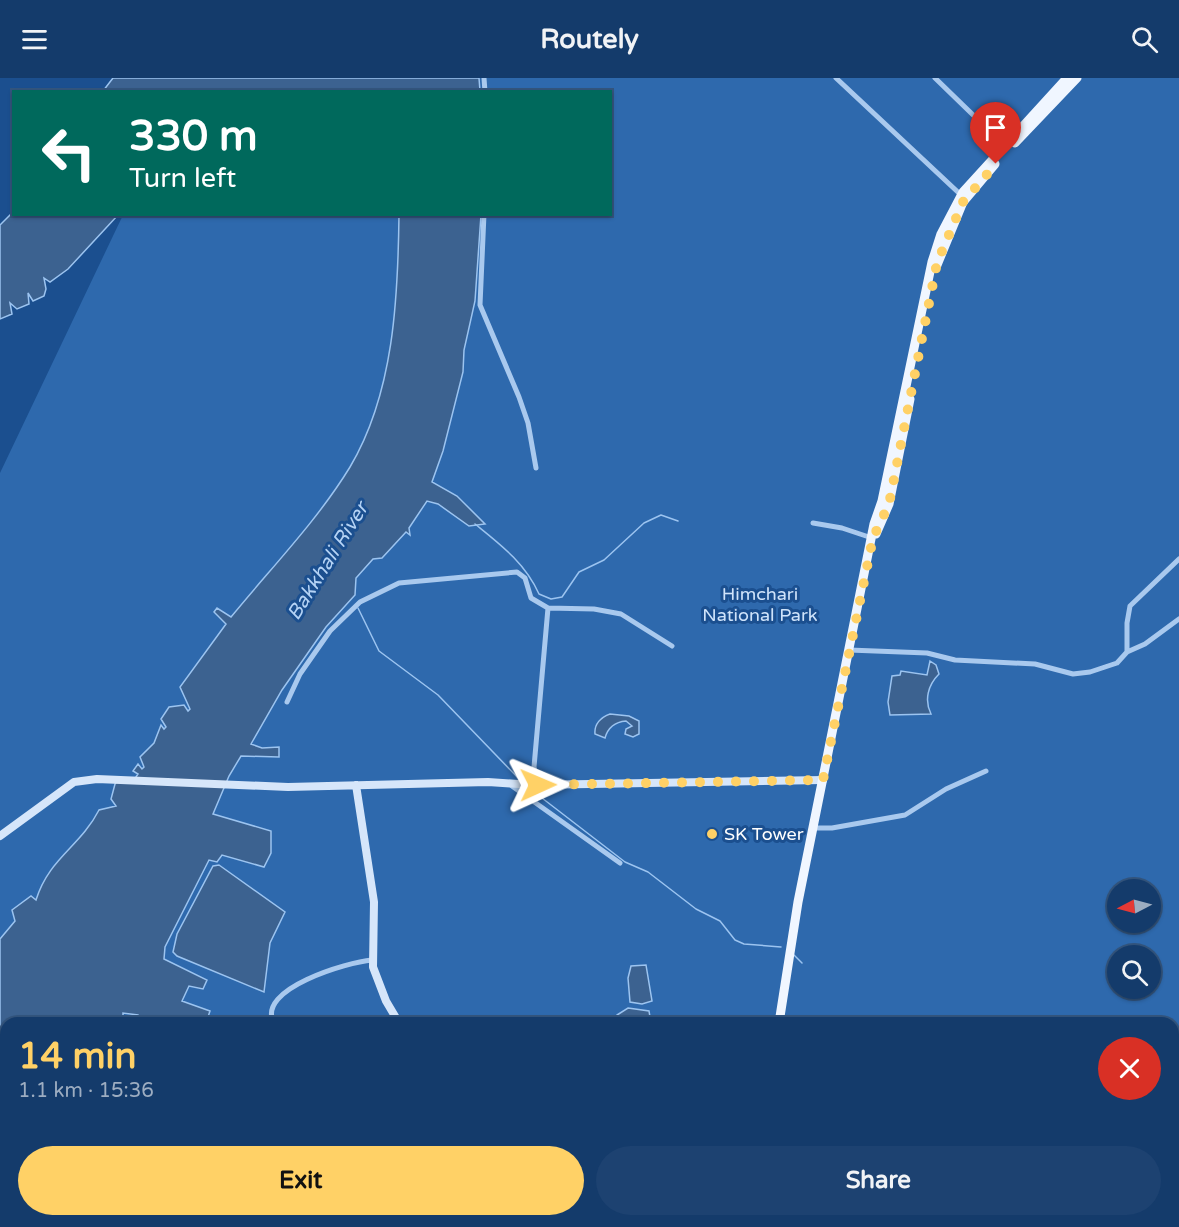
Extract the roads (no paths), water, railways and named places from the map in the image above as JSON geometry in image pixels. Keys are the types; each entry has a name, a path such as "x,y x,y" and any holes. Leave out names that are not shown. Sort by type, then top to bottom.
{"main road":[{"path":"780,1017 798,902 932,262 941,234 961,195 1067,78"},
{"path":"873,538 889,504 937,263 963,202 1010,148 1077,78"},
{"path":"0,836 74,782 97,779 288,787 823,780"},
{"path":"356,785 374,902 375,937 372,960 386,1001 395,1017"}],"street":[{"path":"836,78 961,195"},
{"path":"935,78 1004,145"},
{"path":"484,216 480,305 528,423 536,468"},
{"path":"813,523 842,528 873,538"},
{"path":"1127,652 1130,606 1179,559"},
{"path":"287,702 300,674 324,639 360,602 399,583 517,572 525,578 531,598 548,608 594,609 621,614 672,646"},
{"path":"535,785 534,767 548,608"},
{"path":"849,650 918,652 955,660 1035,664 1073,674 1117,663 1127,652 1145,644 1179,619"},
{"path":"813,828 832,828 905,815 946,789 986,771"},
{"path":"508,783 620,863"},
{"path":"270,1017 279,997 326,970 353,962 372,960"},
{"path":"271,1012 272,1017"}],"water":[{"path":"113,78 479,78 480,90 104,90"},
{"path":"12,213 12,216 117,216 68,269 50,282 44,278 46,289 44,296 33,301 28,293 29,304 17,309 10,303 12,314 0,319 0,225"},
{"name":"Bakkhali River","path":"399,216 481,216 475,301 464,350 463,372 443,451 432,482 457,496 485,524 469,526 438,504 427,501 409,528 410,535 406,532 382,558 373,559 356,578 355,595 326,627 282,690 251,744 262,748 279,747 279,757 241,756 229,776 213,814 271,831 271,853 264,867 222,855 217,862 209,860 165,947 164,959 207,980 203,989 189,986 182,1001 210,1011 208,1017 140,1017 123,1013 123,1017 0,1017 0,939 15,921 12,910 31,896 36,900 49,873 83,834 99,810 116,806 111,799 115,784 120,777 132,783 138,774 133,771 138,764 142,769 144,767 140,757 154,743 161,725 164,729 166,727 161,719 169,707 184,705 188,711 190,709 180,687 226,624 214,612 217,608 231,617 308,525 350,467 365,438 385,377 395,312"},
{"path":"930,661 936,665 939,674 928,693 931,714 890,715 888,702 892,676 900,675 901,671 927,675"},
{"path":"610,714 629,716 639,721 639,734 633,737 625,734 626,729 632,726 626,721 612,726 605,738 595,734 599,721"},
{"path":"219,865 285,912 270,943 264,992 177,956 173,952 177,934 213,866"},
{"path":"646,965 652,1001 642,1004 630,1002 628,978 631,966"},
{"path":"628,1008 649,1011 650,1017 617,1017"}],"waterway":[{"path":"475,524 503,547 519,564 539,594 551,599 562,597 579,572 604,560 644,523 661,515 678,521"},
{"path":"358,608 379,651 438,695 521,781"},
{"path":"529,788 625,862 648,872 696,909 720,921 735,940 744,944 781,947"},
{"path":"794,955 802,963"}],"place":[{"name":"SK Tower","path":"712,834"}],"park label":[{"name":"Himchari National Park","path":"760,604"}]}
